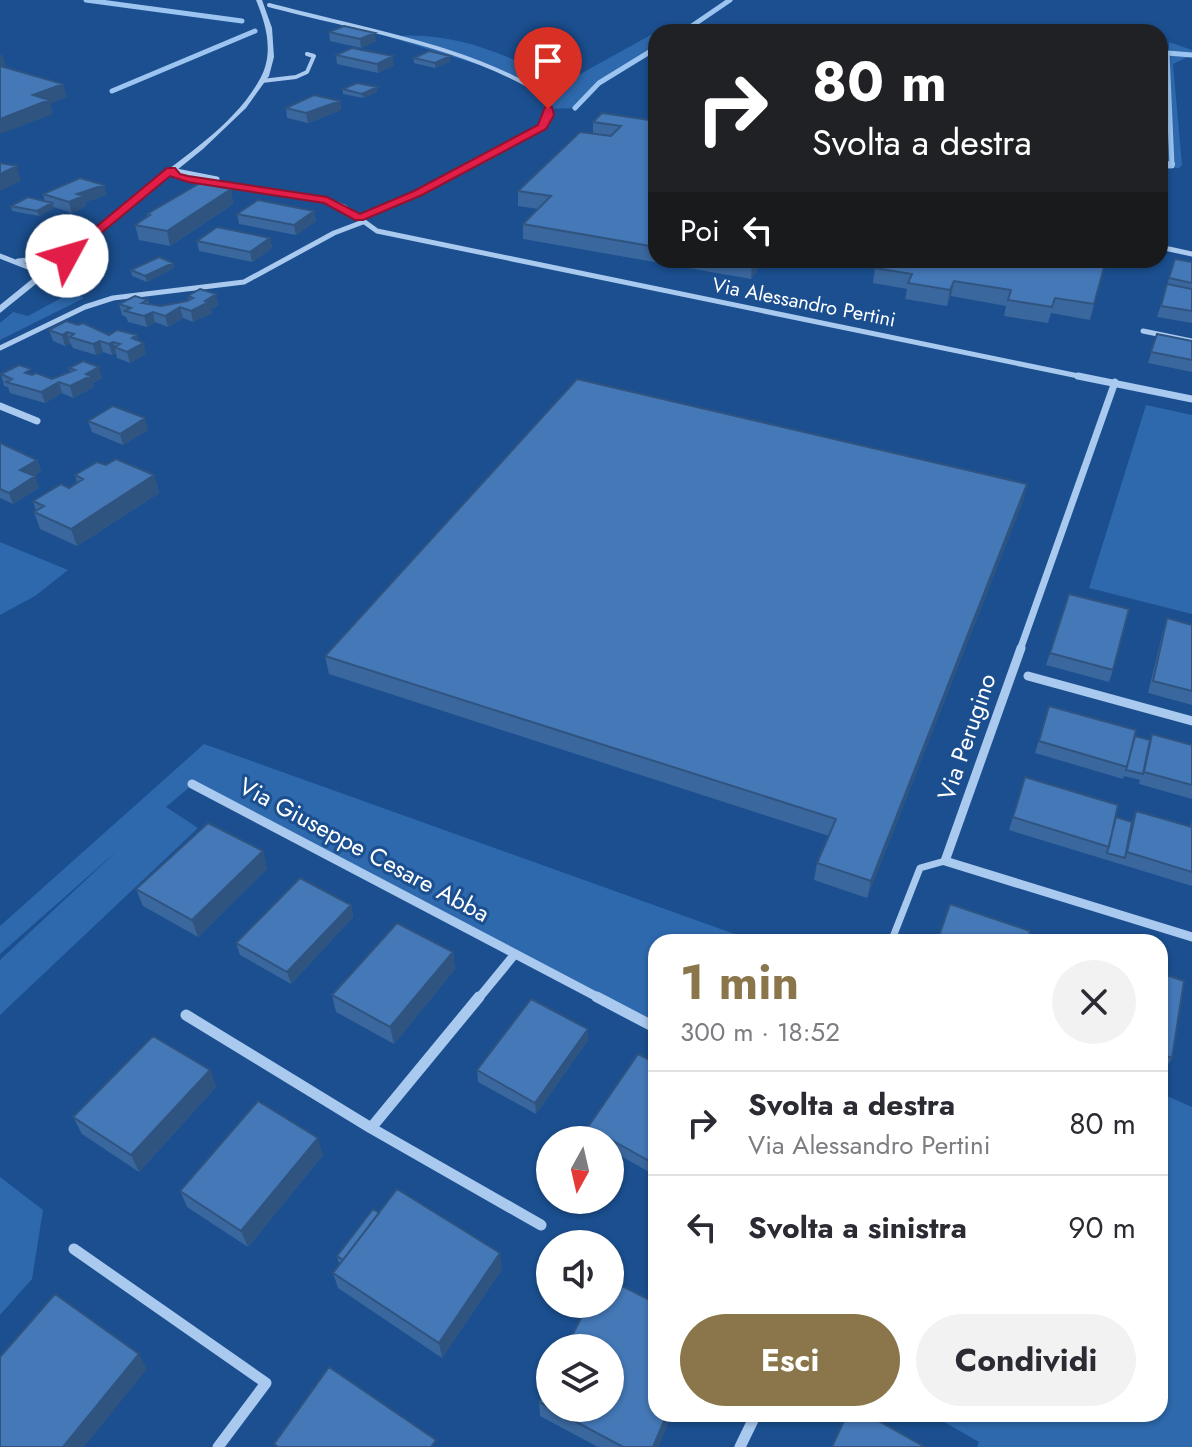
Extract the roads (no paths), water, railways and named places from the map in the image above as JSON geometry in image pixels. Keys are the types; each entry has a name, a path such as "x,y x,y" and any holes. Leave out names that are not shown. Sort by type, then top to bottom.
{"street":[{"path":"0,310 231,118 262,81 271,58 272,39 259,0"},
{"path":"0,348 99,301 128,294 235,285 255,279 334,233 418,193 542,127 549,115 546,96 515,76 460,56 269,5"},
{"path":"262,81 296,77 307,72 314,56 307,54"},
{"name":"Via Alessandro Pertini","path":"171,170 176,176 188,179 327,200 377,231 416,240 1192,399"},
{"path":"1169,249 1192,254"},
{"path":"0,256 38,271 39,278"},
{"path":"18,261 67,256"},
{"path":"1143,331 1192,341"},
{"name":"Via Perugino","path":"945,861 1115,382"},
{"path":"0,406 37,421"},
{"name":"Via Perugino","path":"1028,676 1192,721"},
{"name":"Via Giuseppe Cesare Abba","path":"192,784 648,1024"},
{"path":"894,934 920,868 945,861 1192,937"},
{"path":"371,1128 515,954"},
{"path":"186,1015 371,1128 541,1225"},
{"path":"74,1249 266,1383 218,1447"},
{"path":"740,1447 752,1422"}],"waterway":[{"path":"86,0 242,21"},
{"path":"695,24 730,0"},
{"path":"112,91 255,31"},
{"path":"575,108 599,83 648,53"},
{"path":"1168,53 1192,55"},
{"path":"1168,76 1172,164"}]}
